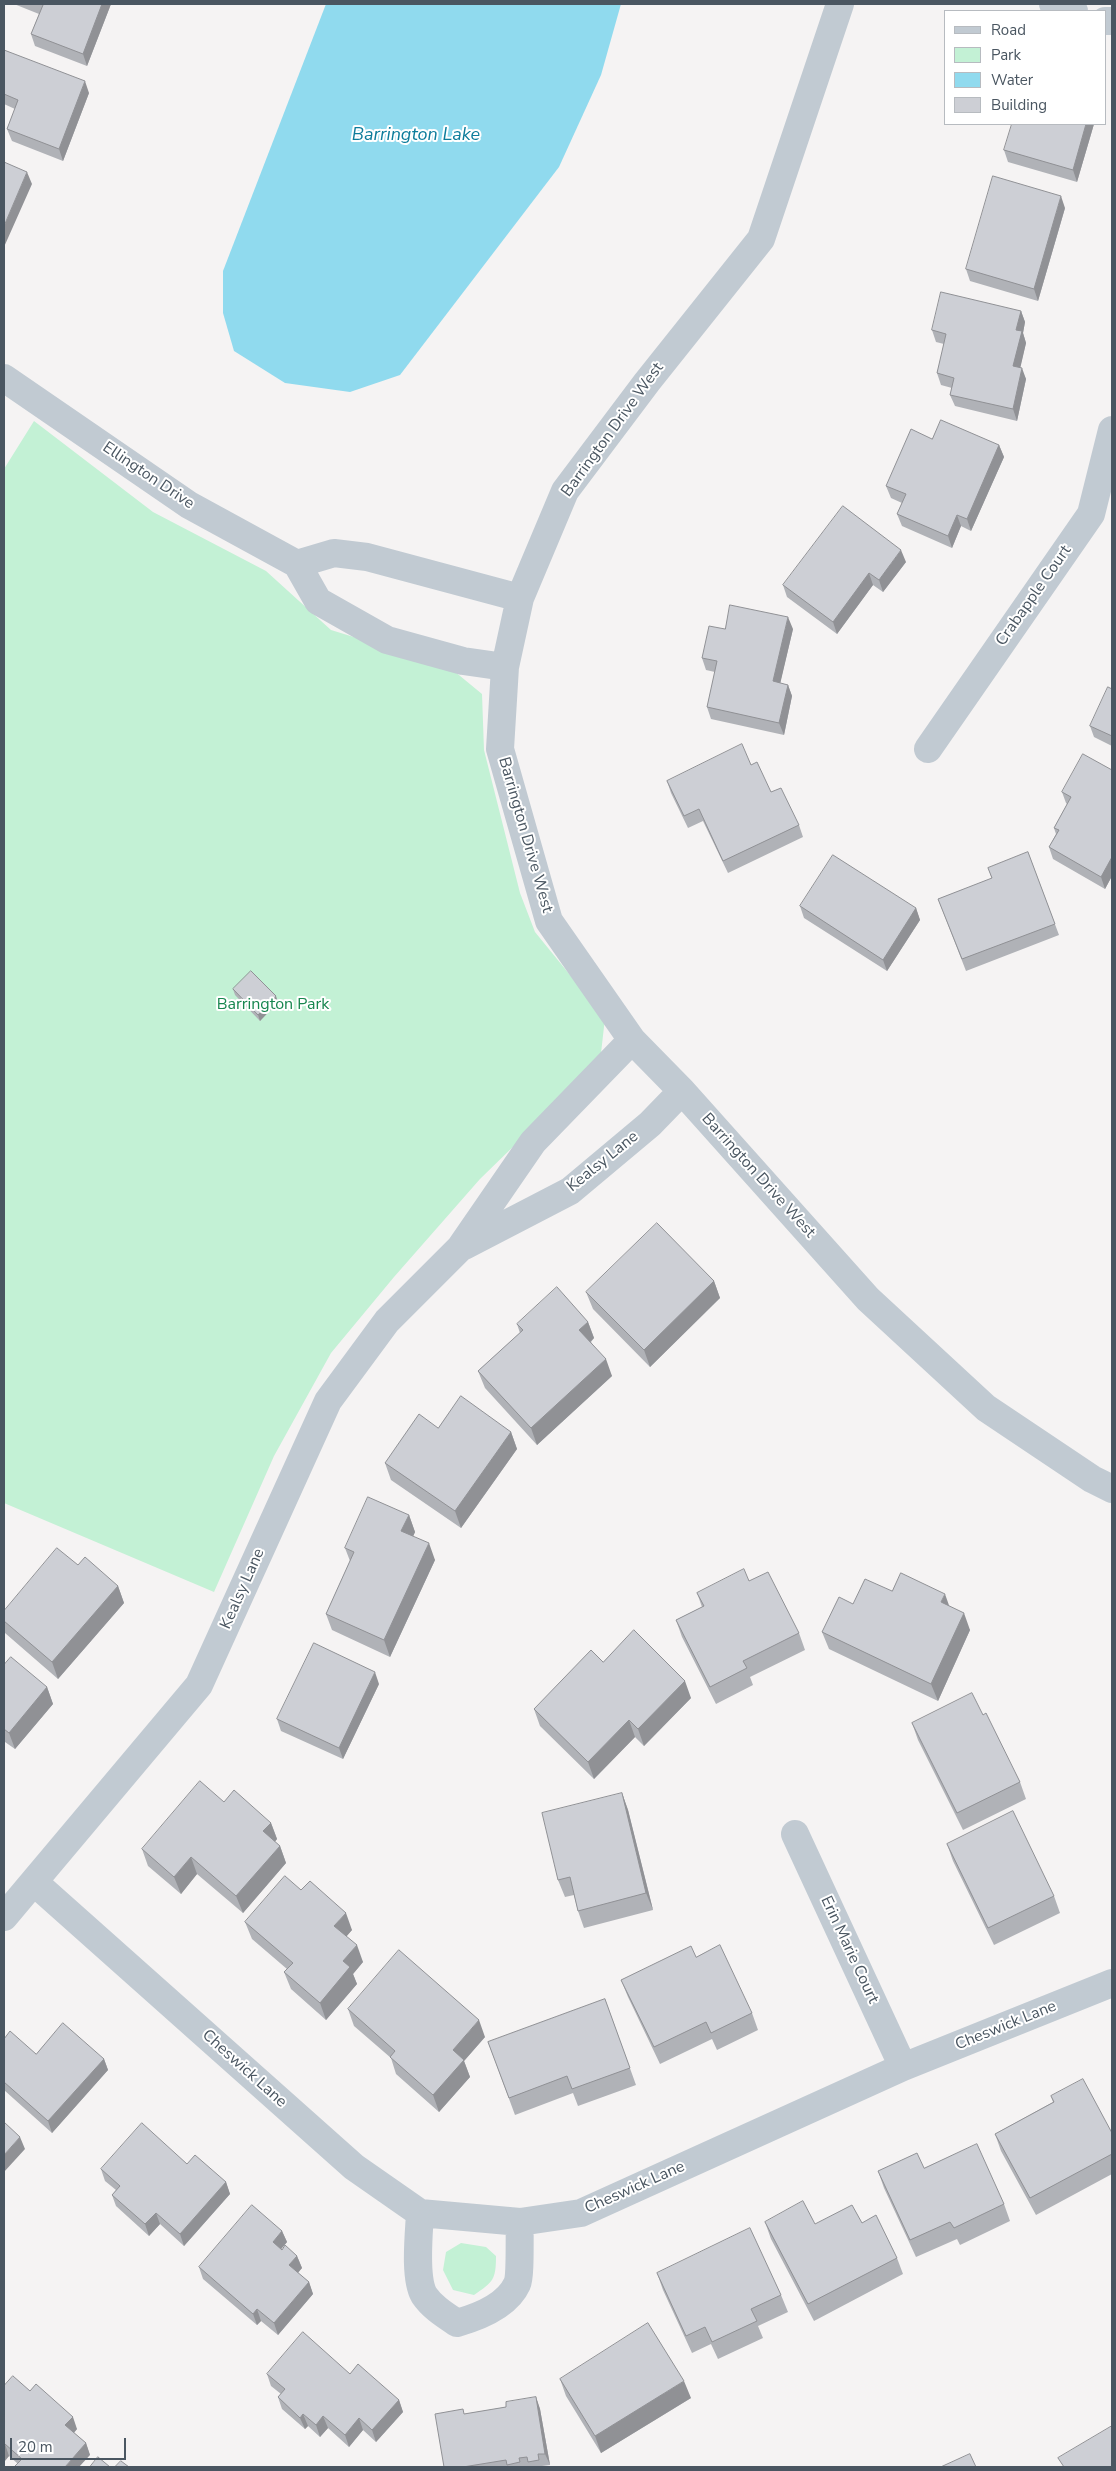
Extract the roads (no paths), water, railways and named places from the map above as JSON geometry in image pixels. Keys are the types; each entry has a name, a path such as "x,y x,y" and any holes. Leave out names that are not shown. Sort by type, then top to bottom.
{"street":[{"name":"Barrington Drive West","path":"840,4 761,239 647,382 565,491 520,598 505,667 500,749 549,921 632,1040 682,1091 868,1299 986,1408 1092,1479 1112,1489"},
{"path":"1053,4 1071,10"},
{"name":"Ellington Drive","path":"4,378 189,505 297,564"},
{"name":"Crabapple Court","path":"928,749 1091,514 1112,430"},
{"path":"505,667 463,660 387,640 318,601 297,564 334,553 367,557 520,598"},
{"name":"Kealsy Lane","path":"4,1917 35,1883 199,1686 328,1401 387,1320 460,1248 533,1142 632,1040"},
{"name":"Kealsy Lane","path":"460,1248 570,1191 650,1124 682,1091"},
{"name":"Erin Marie Court","path":"795,1834 903,2067"},
{"name":"Cheswick Lane","path":"35,1883 354,2168 420,2213 520,2222 581,2213 903,2067 1112,1983"},
{"path":"420,2213 419,2274 424,2294 436,2308 456,2323 474,2319 500,2304 518,2283 520,2222"}],"water":[{"name":"Barrington Lake","path":"326,4 621,4 601,75 559,167 400,375 350,392 285,383 234,351 223,313 223,271"}],"park label":[{"name":"Barrington Park","path":"273,1005"}]}
